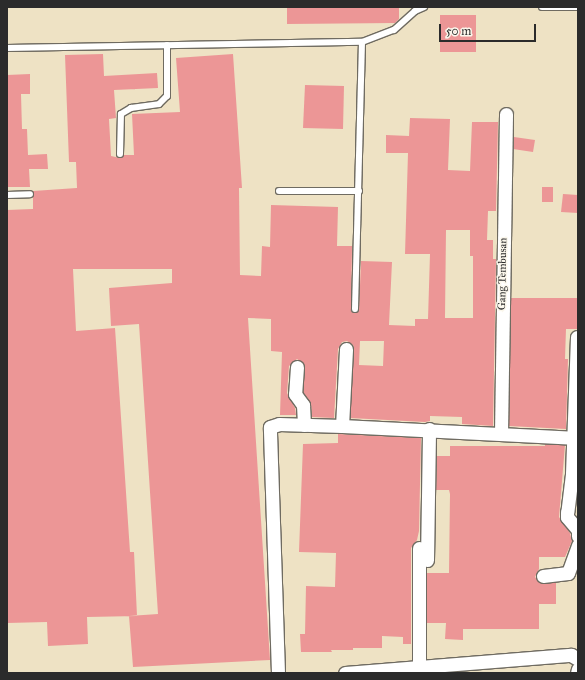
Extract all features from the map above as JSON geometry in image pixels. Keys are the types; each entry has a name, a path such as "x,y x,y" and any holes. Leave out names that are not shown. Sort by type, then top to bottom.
{"street":[{"name":"Gang Tembusan","path":"501,433 506,114"},
{"path":"577,338 575,437 567,517 574,524 578,536"},
{"path":"342,426 346,349"},
{"path":"297,367 296,394 303,405 304,425"},
{"path":"278,673 270,427 280,424 342,426 575,437"},
{"path":"427,560 429,429"},
{"path":"419,538 422,669"},
{"path":"544,576 568,573 578,545"},
{"path":"345,673 422,669 571,655 578,659"},
{"path":"577,673 578,669"}],"lane":[{"path":"7,48 362,42 394,30 415,11 424,7"},
{"path":"542,7 578,7"},
{"path":"355,309 362,42"},
{"path":"120,154 121,114 131,108 159,104 167,96 167,45"},
{"path":"279,192 359,191"},
{"path":"7,195 30,194"}],"building":[{"path":"287,7 399,7 399,19 395,23 287,24"},
{"path":"440,15 476,15 476,52 440,52"},
{"path":"103,54 104,76 157,73 158,88 114,90 116,118 109,119 111,156 120,158 124,155 134,155 132,114 180,112 176,58 233,54 242,188 239,188 240,275 261,276 262,246 270,247 271,205 338,207 337,246 352,246 351,311 355,313 359,310 361,261 392,262 389,325 415,326 415,319 428,319 430,254 405,254 408,153 386,153 386,135 409,136 410,118 450,119 448,170 470,171 472,122 498,122 496,211 488,211 487,240 493,240 493,259 496,259 493,426 462,424 462,417 430,416 430,421 425,422 350,418 354,349 353,345 347,341 342,342 338,349 334,418 312,417 311,404 303,392 304,364 297,359 289,366 287,393 295,408 296,415 280,415 282,352 271,351 271,319 248,318 270,660 133,667 129,616 87,617 88,644 48,646 47,622 7,623 7,210 33,209 33,191 77,188 76,162 69,162 65,55","holes":["446,230 470,230 470,256 473,256 473,318 445,318","73,269 172,269 172,283 109,288 111,326 139,324 158,614 137,615 134,552 130,552 115,328 76,331","360,341 384,341 383,366 359,365"]},
{"path":"30,74 30,94 21,94 22,129 27,129 28,155 47,154 48,169 29,169 30,187 7,187 7,75"},
{"path":"305,85 344,86 343,129 303,128"},
{"path":"514,137 535,140 533,152 513,149"},
{"path":"542,187 553,187 553,202 542,202"},
{"path":"563,194 578,195 578,213 561,212"},
{"path":"511,298 578,298 578,329 566,329 565,359 568,359 566,429 509,426"},
{"path":"338,434 421,438 419,531 417,540 411,548 411,644 403,644 403,637 382,636 382,648 353,648 353,650 331,650 332,652 301,652 300,634 305,634 306,586 335,587 336,553 299,552 303,444 338,443"},
{"path":"545,444 565,445 559,517 570,533 572,541 565,557 539,557 539,569 535,577 540,583 556,582 556,604 539,604 539,629 463,629 463,640 445,639 446,623 427,623 427,573 449,573 450,494 449,490 436,490 437,456 450,456 450,446 545,446"}]}
